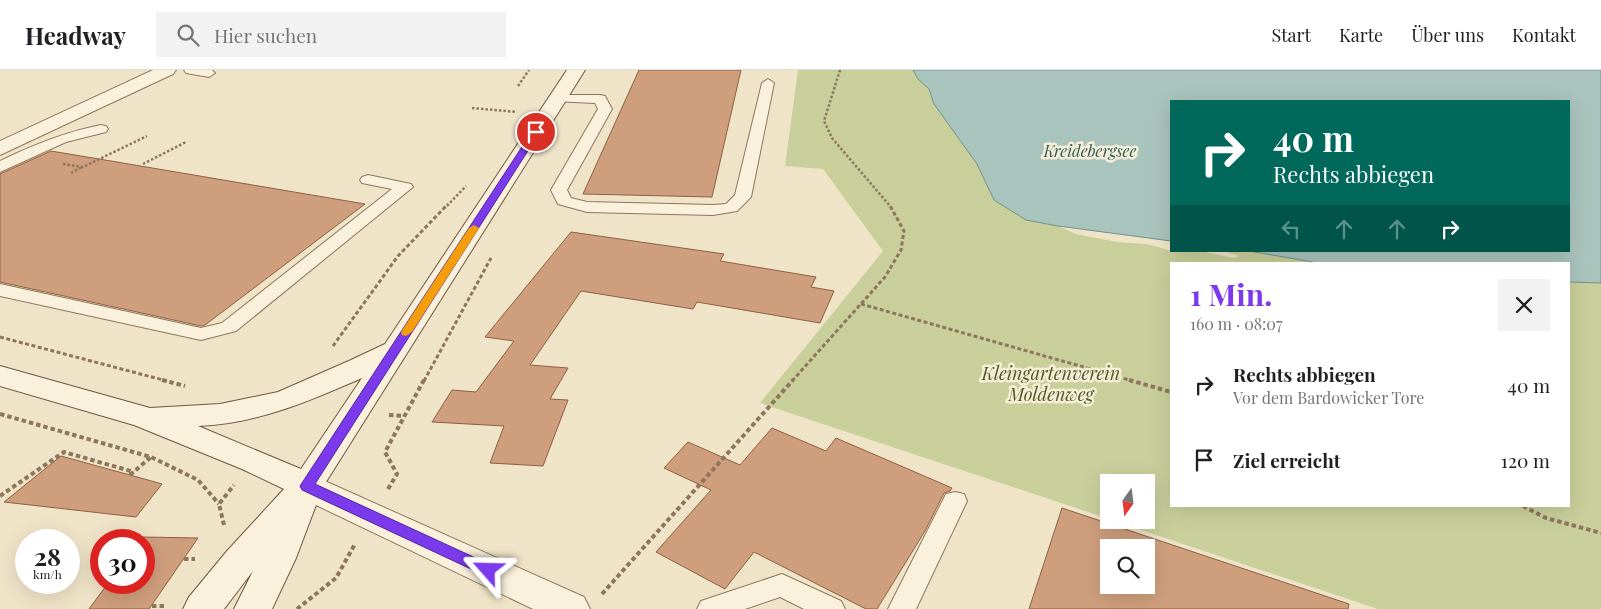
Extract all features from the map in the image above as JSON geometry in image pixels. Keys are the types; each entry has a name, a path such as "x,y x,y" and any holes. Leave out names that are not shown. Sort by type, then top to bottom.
{"main road":[{"path":"0,149 167,70"},
{"path":"202,609 240,561 307,486 576,70"},
{"path":"145,417 220,415 285,400 395,350"},
{"path":"0,376 145,417 253,461 583,605"},
{"path":"253,609 278,558 307,486"}],"lane":[{"path":"190,70 209,73"},
{"path":"558,98 600,99 605,109 559,190 564,201 587,207 713,210 731,208 743,197 768,83"},
{"path":"0,167 76,132 101,129"},
{"path":"0,290 200,334 229,327 405,187 368,180"},
{"path":"902,609 955,500"},
{"path":"711,609 782,585 831,609"}],"path":[{"path":"518,86 529,70"},
{"path":"583,605 861,304 885,277 900,250 904,231 893,209 832,138 824,122 840,70"},
{"path":"472,108 518,112"},
{"path":"71,173 148,136"},
{"path":"143,164 186,142"},
{"path":"60,164 83,167"},
{"path":"328,352 398,256 470,181"},
{"path":"861,304 1170,392"},
{"path":"0,338 193,388"},
{"path":"0,414 151,457 198,480 219,504 226,532"},
{"path":"0,496 64,452 134,472"},
{"path":"130,475 151,457"},
{"path":"219,504 253,461"},
{"path":"1524,507 1546,518 1601,533"}],"green space":[{"name":"Kleingartenverein Moldenweg","path":"798,70 913,70 918,79 929,89 934,104 977,164 994,200 1026,220 1058,226 1076,234 1117,242 1148,244 1170,252 1205,252 1234,258 1239,256 1227,252 1255,252 1312,262 1170,262 1170,507 1570,507 1570,282 1601,283 1601,609 1378,609 1138,529 1155,529 1155,474 1100,474 1100,516 760,403 883,251 823,169 785,166"}],"water":[{"name":"Kreidebergsee","path":"913,70 1601,70 1601,283 1570,282 1570,262 1312,262 1255,252 1570,252 1570,100 1170,100 1170,241 1026,220 994,200 977,164 934,104 929,89 918,79"}],"building":[{"path":"639,70 741,70 712,197 583,194"},
{"path":"51,151 365,204 205,325 201,326 0,282 0,174"},
{"path":"571,232 724,254 720,261 816,277 811,287 834,291 820,323 697,302 693,309 581,291 530,365 568,368 550,399 568,400 543,466 490,463 504,426 432,422 452,390 476,392 514,341 485,337"},
{"path":"772,428 826,451 836,438 952,488 944,493 925,531 877,609 866,609 754,552 725,589 656,552 711,490 664,468 688,442 740,465"},
{"path":"61,456 162,484 136,517 4,502"},
{"path":"1062,508 1100,521 1100,529 1125,529 1155,539 1100,539 1100,594 1155,594 1155,539 1349,604 1348,609 1029,609"},
{"path":"155,537 198,538 149,609 89,609 100,594 155,594"}],"slow traffic":[{"path":"406,332 474,228"}],"route":[{"path":"488,570 307,486 536,132"}]}
